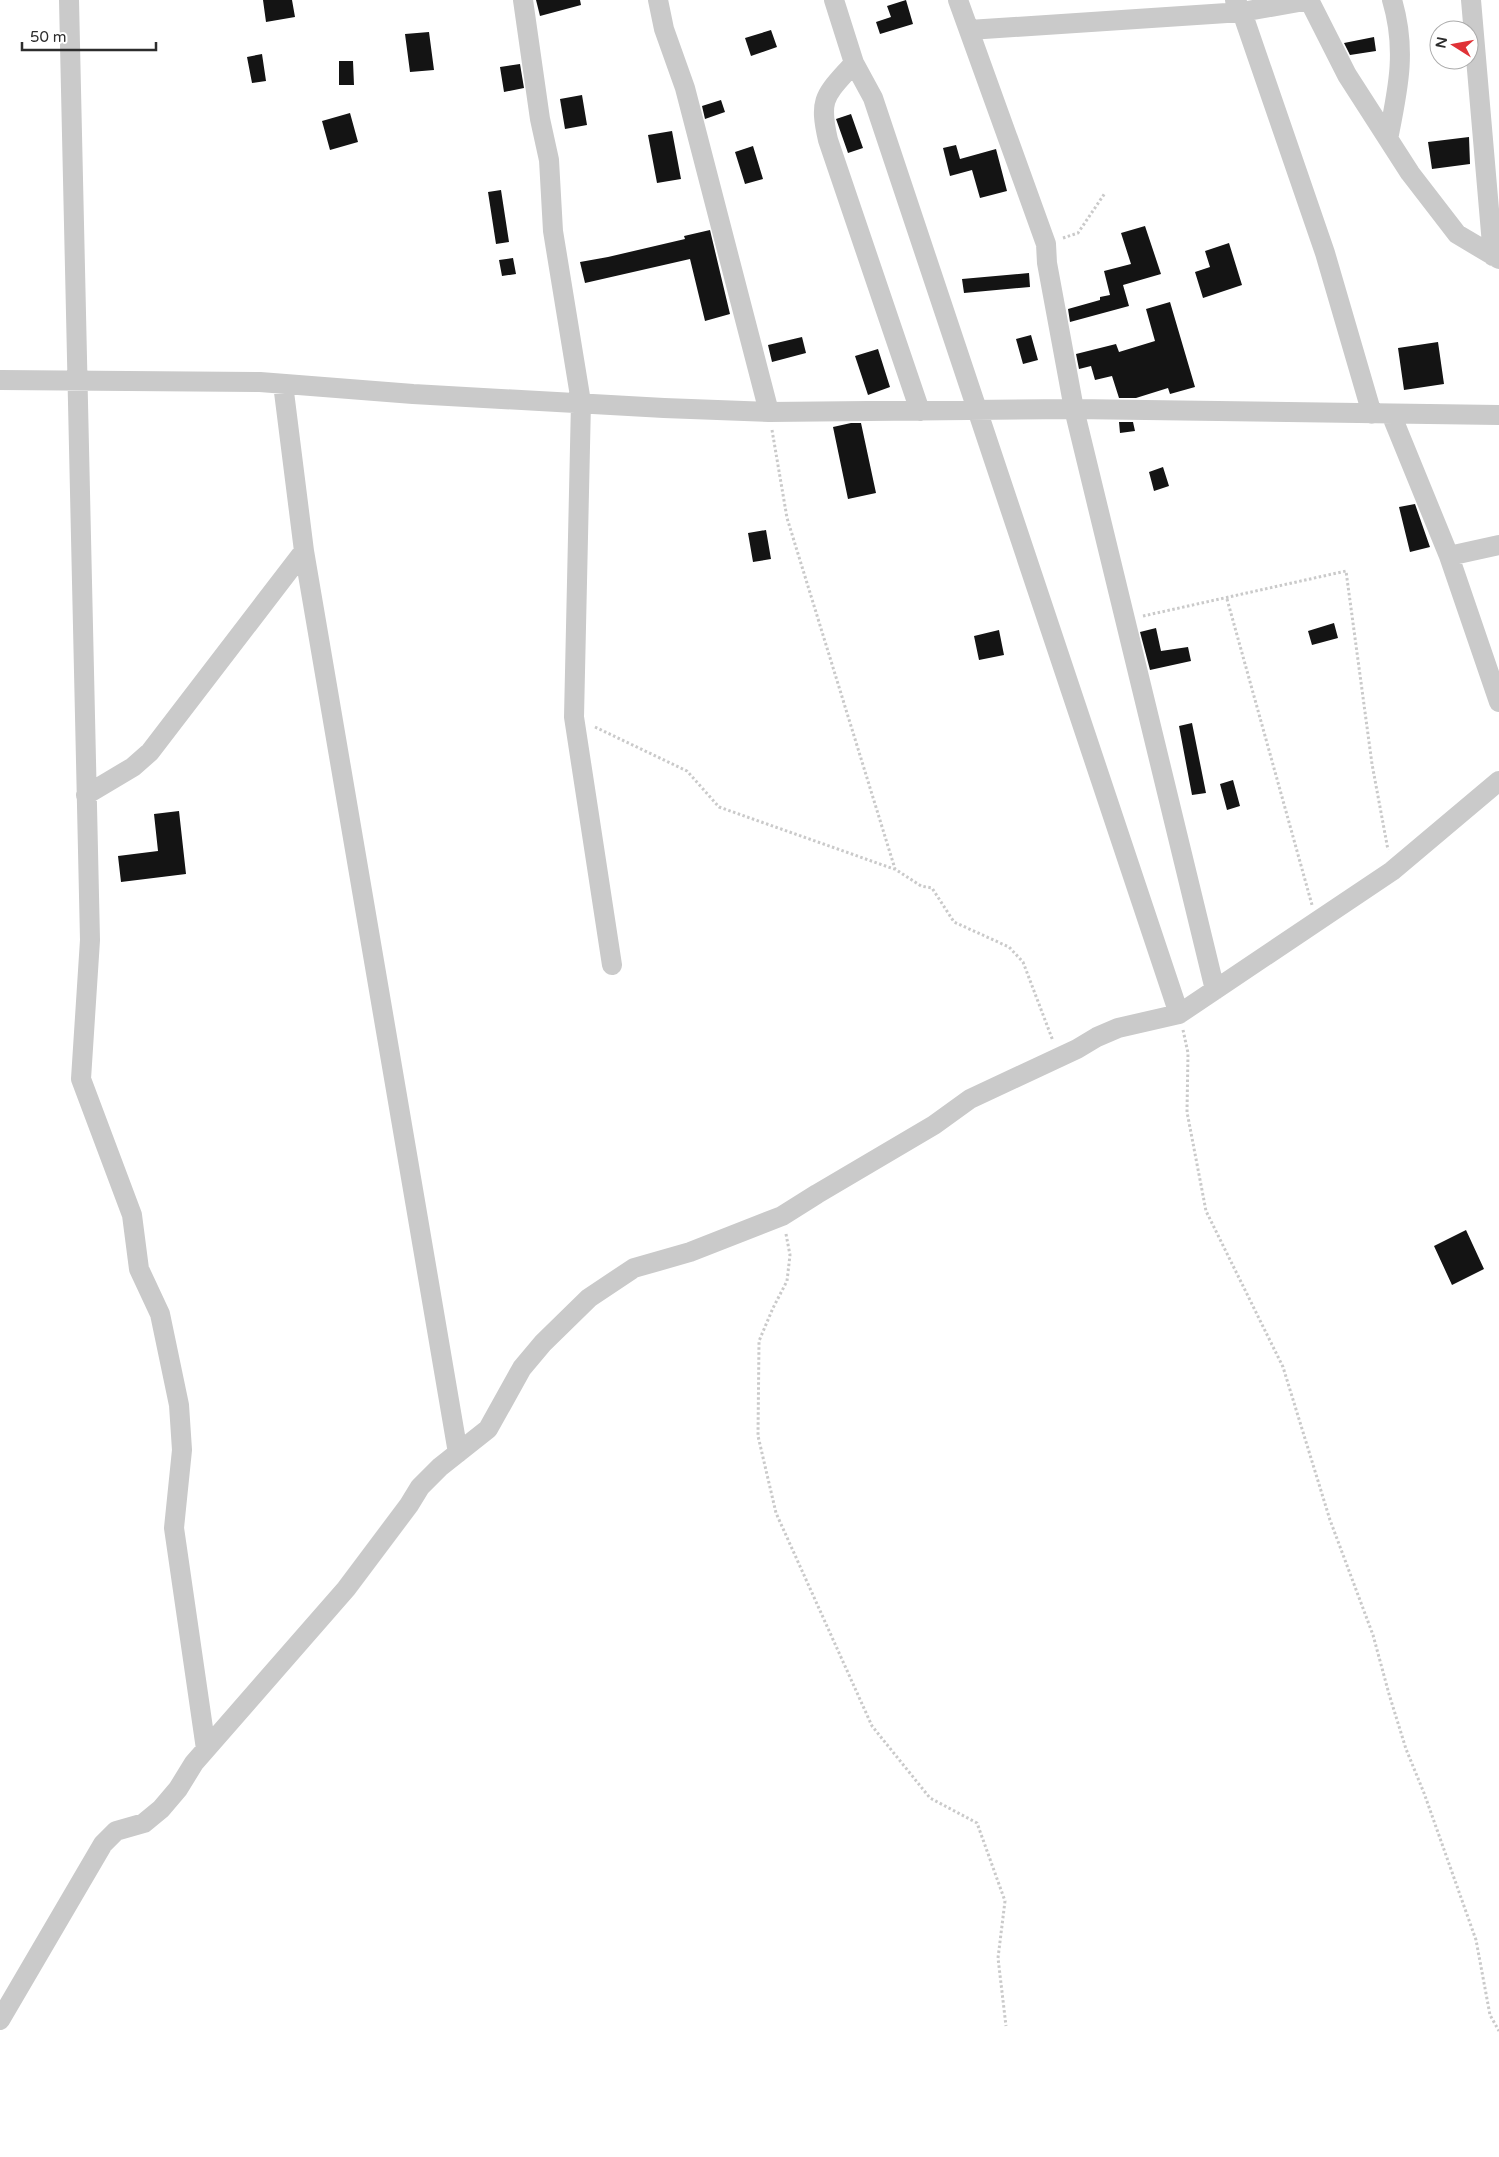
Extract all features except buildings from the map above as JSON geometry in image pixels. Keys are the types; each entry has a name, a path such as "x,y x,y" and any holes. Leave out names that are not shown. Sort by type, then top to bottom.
{"street":[{"path":"69,0 90,940 81,1079 132,1215 139,1269 160,1314 179,1405 182,1450 174,1528 206,1749"},
{"path":"523,0 540,119 549,160 553,231 581,402 574,717 612,965"},
{"path":"658,0 664,29 686,88 769,412"},
{"path":"834,0 854,63 873,98 1179,1014"},
{"path":"958,0 1046,244 1047,263 1074,409 1215,990"},
{"path":"969,30 1309,0 1347,75 1410,172 1457,234 1496,258"},
{"path":"1388,140 1400,78 1401,44 1392,0"},
{"path":"1471,0 1496,258"},
{"path":"1238,6 1381,414 1449,556 1499,702"},
{"path":"854,63 828,93 824,104 823,118 828,140 920,411"},
{"path":"0,380 260,382 413,394 769,412 1074,409 1499,415"},
{"path":"283,384 304,551 458,1453"},
{"path":"1449,556 1499,545"},
{"path":"86,795 133,767 150,752 304,551"},
{"path":"0,2020 103,1844 116,1831 144,1823 161,1810 206,1749 346,1589 409,1505 420,1487 440,1466 488,1429 522,1368 543,1343 589,1298 634,1268 690,1252 782,1216 934,1124 970,1099 1059,1058 1118,1028 1179,1014 1316,920 1392,871 1499,781"}],"path":[{"path":"1046,244 1078,233 1106,193"},
{"path":"769,412 787,518 895,869"},
{"path":"1125,620 1227,599 1346,571 1372,764 1392,871"},
{"path":"1227,599 1316,920"},
{"path":"574,717 687,771 719,807 895,869 921,886 932,888 954,922 1009,947 1023,962 1059,1058"},
{"path":"1179,1014 1188,1053 1186,1112 1206,1211 1283,1367 1330,1520 1373,1635 1406,1749 1424,1793 1476,1940 1490,2015 1499,2031"},
{"path":"782,1216 790,1256 787,1281 759,1341 758,1436 776,1513 872,1726 930,1798 977,1823 1005,1901 998,1958 1006,2026"}]}
